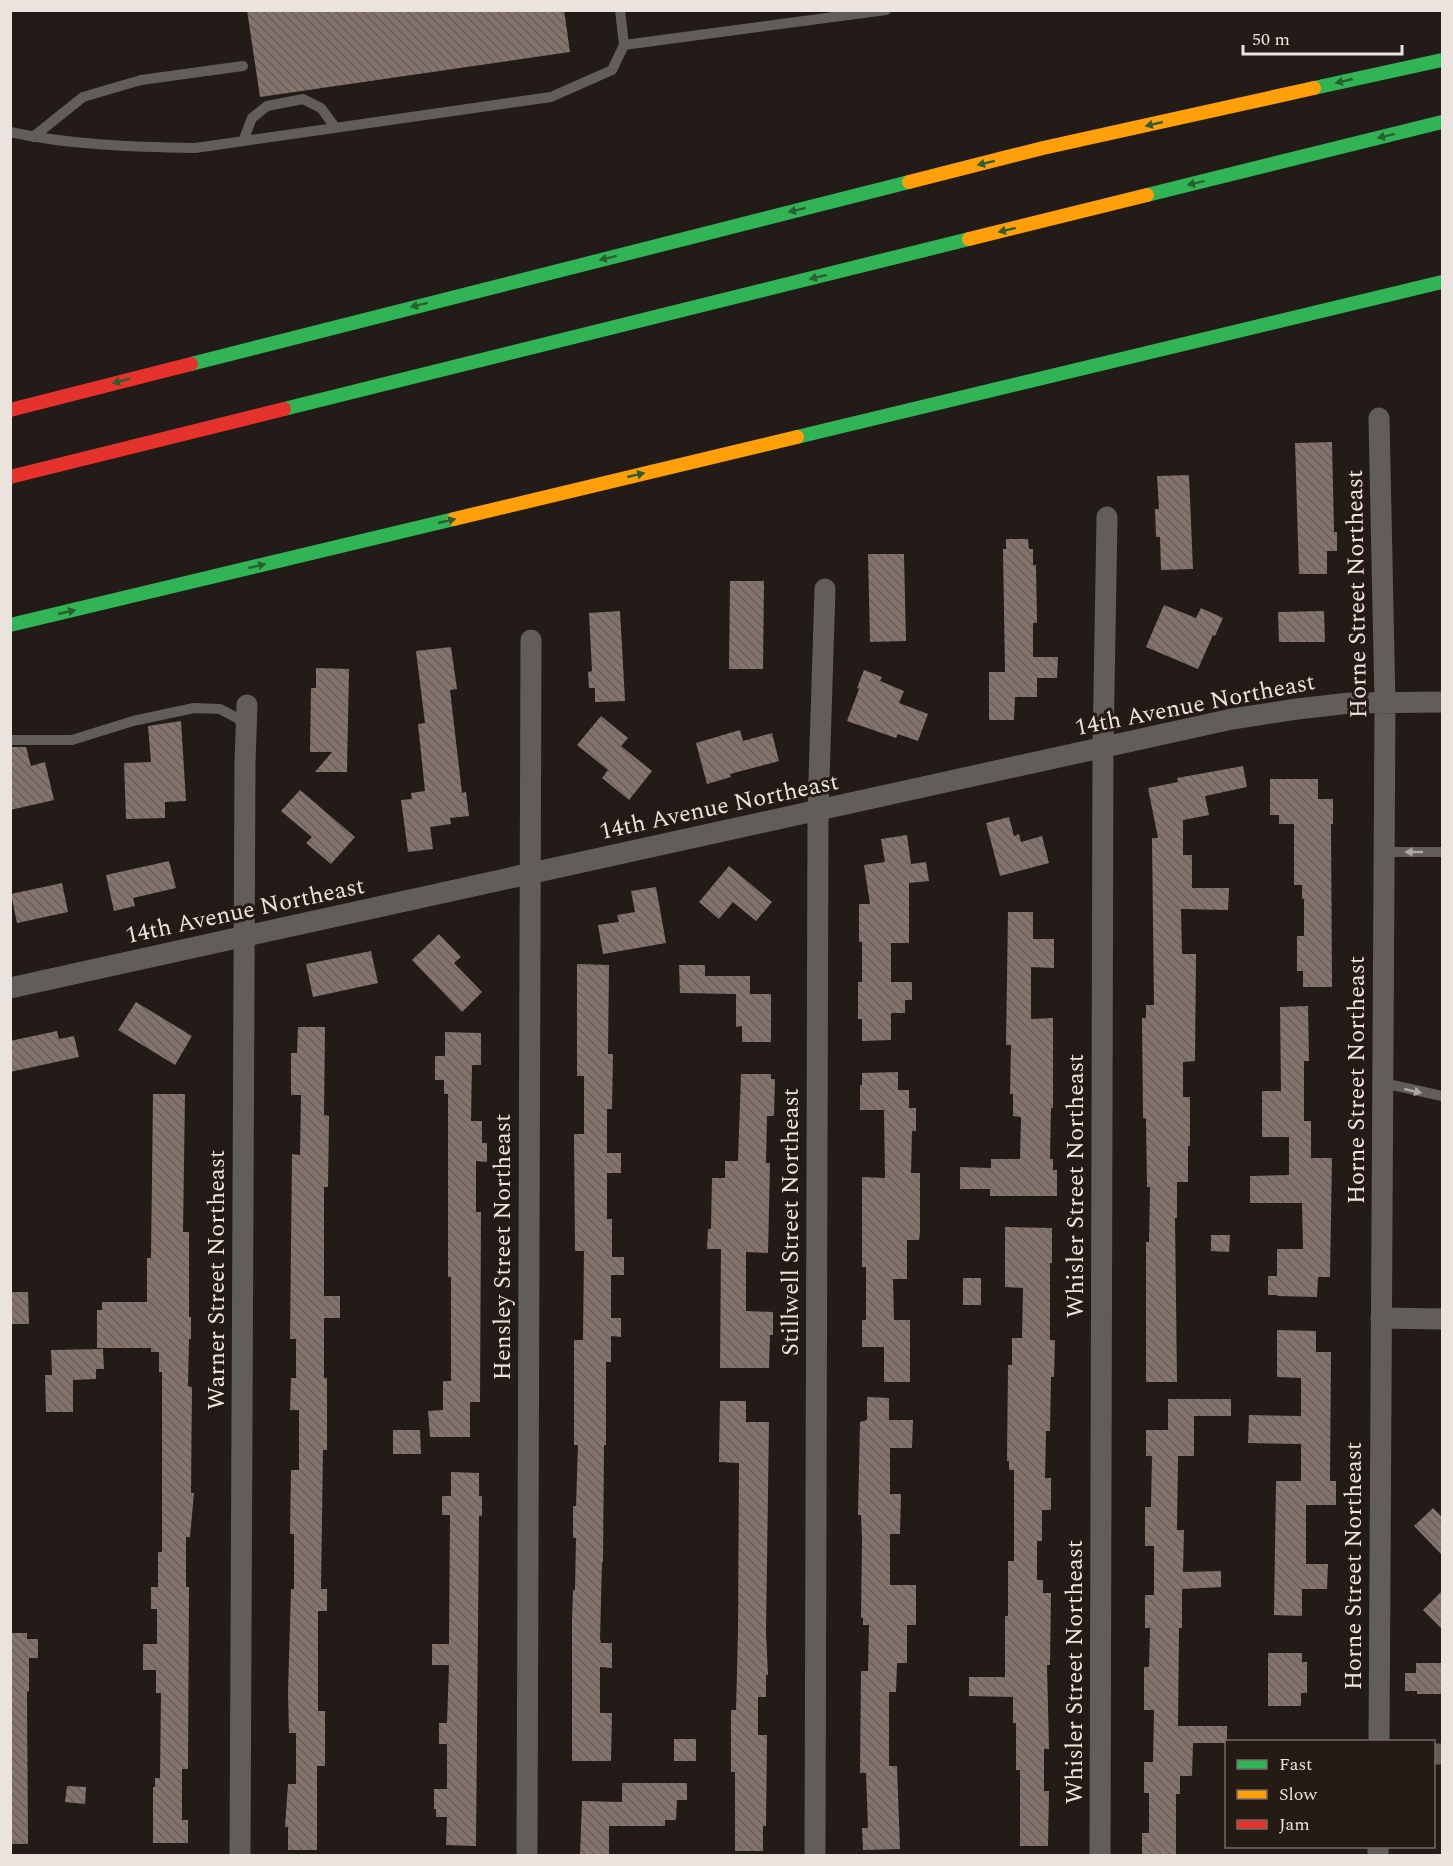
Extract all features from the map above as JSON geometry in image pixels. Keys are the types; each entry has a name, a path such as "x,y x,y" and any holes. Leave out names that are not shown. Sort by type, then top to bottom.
{"highway":[{"path":"10,410 1043,148 1443,60"},
{"path":"10,477 1443,122"},
{"path":"10,626 1443,282"}],"street":[{"name":"Horne Street Northeast","path":"1379,418 1386,703 1379,1740"},
{"name":"Whisler Street Northeast","path":"1100,1856 1103,747 1107,518"},
{"name":"Stillwell Street Northeast","path":"815,1856 818,811 825,589"},
{"name":"Hensley Street Northeast","path":"527,1856 531,640"},
{"name":"14th Avenue Northeast","path":"10,988 1232,719 1350,704 1443,702"},
{"name":"Warner Street Northeast","path":"240,1856 244,938 248,705"},
{"path":"1381,1318 1443,1319"}],"lane":[{"path":"10,132 33,137 147,148 195,148 551,97 612,70 624,45 620,10"},
{"path":"624,45 886,10"},
{"path":"33,137 83,97 141,80 243,66"},
{"path":"243,141 252,118 267,106 303,99 321,108 335,127"},
{"path":"10,740 72,740 133,720 194,708 220,709 237,718 246,728"},
{"path":"1384,852 1443,852"},
{"path":"1383,1083 1443,1096"}],"building":[{"path":"247,10 564,10 570,52 260,97"},
{"path":"1332,442 1334,532 1337,532 1337,551 1327,551 1327,574 1299,574 1295,443"},
{"path":"1189,475 1193,569 1161,570 1160,537 1156,537 1155,509 1159,509 1157,476"},
{"path":"1006,539 1028,539 1029,549 1033,549 1033,565 1036,565 1037,623 1033,623 1033,657 1058,657 1057,678 1037,678 1037,697 1015,697 1014,720 989,720 989,672 1005,672 1003,549 1006,549"},
{"path":"868,554 904,554 906,641 870,642"},
{"path":"730,581 764,581 763,669 729,669"},
{"path":"1164,605 1196,618 1201,608 1223,618 1198,669 1146,647"},
{"path":"620,611 625,701 595,702 595,688 589,688 588,672 592,671 589,613"},
{"path":"1324,611 1325,642 1279,642 1278,612"},
{"path":"451,647 457,689 450,690 462,793 466,792 469,816 450,818 451,824 430,827 433,849 408,852 401,800 412,799 411,793 425,791 418,724 425,723 416,651"},
{"path":"316,668 349,669 347,772 315,772 332,752 310,752 311,688 316,688"},
{"path":"864,670 882,677 880,681 904,691 899,703 928,714 918,741 898,734 896,738 847,721"},
{"path":"601,716 628,738 621,746 652,771 629,800 602,778 608,770 577,745"},
{"path":"181,721 186,801 165,802 165,818 126,819 124,763 151,762 148,726"},
{"path":"740,730 743,741 772,733 779,761 730,774 731,777 707,784 696,743"},
{"path":"10,747 26,747 31,766 45,762 54,800 10,810"},
{"path":"1243,766 1247,787 1205,796 1209,815 1183,820 1183,855 1192,855 1192,888 1229,888 1228,910 1181,909 1182,954 1196,954 1195,1061 1183,1062 1183,1097 1190,1097 1188,1182 1177,1182 1177,1218 1175,1218 1177,1382 1146,1382 1146,1242 1149,1242 1150,1187 1147,1187 1146,1119 1143,1118 1142,1018 1146,1018 1146,1005 1154,1005 1152,838 1158,838 1148,788 1178,782 1177,778"},
{"path":"1270,779 1318,779 1318,799 1333,799 1333,824 1331,824 1332,987 1303,987 1303,971 1297,971 1297,936 1304,936 1304,899 1302,899 1302,885 1294,885 1294,824 1279,824 1279,815 1270,815"},
{"path":"300,790 355,837 331,864 306,843 312,837 281,811"},
{"path":"1009,817 1014,836 1019,834 1021,842 1042,836 1049,863 1000,876 986,823"},
{"path":"907,835 911,864 926,862 929,881 909,883 909,943 891,943 891,982 912,982 912,1000 905,1000 905,1013 891,1013 891,1040 862,1041 862,1019 858,1019 858,982 862,982 859,904 870,904 864,865 885,862 881,839"},
{"path":"169,861 176,888 133,898 135,906 114,911 106,875"},
{"path":"729,866 772,902 756,921 733,902 719,919 699,902"},
{"path":"62,883 68,912 17,923 11,894"},
{"path":"656,887 666,943 603,954 598,925 619,922 617,915 635,912 631,891"},
{"path":"1008,912 1033,912 1033,939 1054,939 1054,968 1031,967 1031,1019 1053,1018 1053,1108 1051,1108 1050,1159 1053,1159 1053,1170 1057,1170 1057,1196 990,1196 990,1189 960,1189 960,1167 991,1168 991,1159 1020,1159 1021,1117 1013,1116 1013,1094 1010,1094 1011,1045 1006,1045"},
{"path":"439,934 461,957 454,963 482,992 462,1012 412,960"},
{"path":"371,951 378,983 313,997 306,964"},
{"path":"577,964 609,965 608,1054 613,1054 612,1109 607,1109 607,1153 621,1153 621,1173 607,1173 607,1219 612,1219 612,1257 624,1257 624,1275 611,1275 611,1318 621,1318 621,1337 611,1336 611,1362 606,1362 600,1639 601,1643 612,1643 612,1668 600,1667 600,1713 612,1713 611,1761 572,1761 572,1619 576,1538 573,1538 573,1506 576,1506 578,1445 574,1445 574,1340 583,1340 584,1251 575,1251 574,1134 584,1134 584,1076 577,1076"},
{"path":"679,965 705,965 705,976 750,976 750,994 771,994 771,1042 742,1042 742,1026 736,1027 736,994 680,993"},
{"path":"136,1002 192,1036 175,1065 118,1030"},
{"path":"1308,1006 1309,1061 1304,1061 1304,1121 1311,1121 1311,1158 1332,1158 1330,1277 1318,1277 1317,1297 1268,1295 1268,1276 1277,1276 1277,1249 1303,1249 1302,1203 1250,1203 1250,1176 1289,1175 1289,1137 1262,1137 1262,1091 1281,1091 1280,1007"},
{"path":"298,1027 325,1027 324,1115 329,1116 328,1187 324,1187 324,1296 340,1296 340,1318 324,1318 327,1450 323,1450 321,1589 327,1589 327,1611 318,1611 318,1711 325,1711 325,1766 317,1766 317,1850 288,1850 288,1827 285,1827 288,1784 296,1784 296,1733 289,1733 288,1692 291,1589 294,1589 294,1534 290,1534 291,1470 299,1470 299,1410 290,1410 291,1378 296,1378 296,1339 290,1339 292,1154 300,1155 301,1095 291,1095 291,1053 297,1053"},
{"path":"57,1031 59,1039 74,1036 79,1057 10,1072 10,1041"},
{"path":"445,1032 481,1033 481,1065 472,1065 471,1121 482,1121 482,1143 487,1143 487,1162 476,1161 476,1212 481,1212 480,1402 470,1402 470,1437 430,1437 428,1411 443,1410 443,1381 451,1381 451,1277 448,1277 448,1094 444,1094 444,1080 435,1080 435,1056 445,1056"},
{"path":"898,1072 898,1090 909,1090 909,1108 916,1108 916,1131 912,1131 911,1173 920,1173 920,1233 919,1240 907,1240 907,1279 893,1279 894,1320 910,1320 910,1382 884,1382 884,1347 862,1347 862,1320 866,1320 866,1267 862,1267 862,1177 885,1178 884,1110 860,1110 860,1085 862,1085 862,1073"},
{"path":"741,1074 771,1074 771,1079 775,1079 774,1116 767,1116 766,1163 770,1163 768,1253 746,1252 746,1311 773,1312 769,1368 720,1368 721,1249 707,1249 708,1229 711,1229 712,1178 725,1178 725,1161 738,1161"},
{"path":"153,1094 185,1094 183,1232 189,1232 191,1339 189,1339 188,1386 192,1387 191,1493 194,1493 190,1537 186,1537 186,1587 189,1587 188,1769 182,1769 182,1820 188,1820 188,1843 153,1843 153,1787 155,1787 155,1778 160,1778 161,1693 156,1693 156,1670 143,1670 143,1644 157,1644 157,1609 151,1609 151,1587 158,1587 158,1552 162,1552 162,1372 159,1372 159,1352 151,1352 151,1348 97,1348 97,1310 102,1310 102,1302 147,1302 147,1258 151,1258"},
{"path":"1005,1227 1052,1228 1050,1340 1055,1340 1054,1377 1051,1377 1050,1431 1046,1431 1045,1478 1051,1478 1051,1510 1042,1510 1042,1541 1037,1541 1037,1580 1043,1580 1043,1593 1051,1593 1050,1665 1047,1665 1049,1749 1044,1749 1044,1791 1049,1791 1048,1846 1020,1846 1020,1770 1016,1770 1016,1723 1013,1723 1013,1697 969,1696 969,1677 1005,1677 1008,1561 1014,1561 1014,1470 1009,1470 1009,1461 1007,1461 1008,1365 1012,1365 1012,1338 1022,1338 1023,1288 1005,1287"},
{"path":"1211,1235 1230,1235 1229,1252 1211,1251"},
{"path":"963,1278 981,1278 981,1305 963,1305"},
{"path":"10,1292 28,1292 29,1324 10,1324"},
{"path":"1277,1330 1316,1331 1316,1352 1331,1352 1330,1481 1336,1481 1336,1505 1306,1505 1306,1564 1328,1564 1327,1589 1302,1589 1302,1616 1274,1615 1276,1481 1301,1481 1301,1444 1248,1443 1249,1415 1301,1416 1301,1378 1277,1377"},
{"path":"103,1349 104,1369 96,1369 96,1379 73,1380 73,1412 46,1412 45,1375 52,1375 51,1350"},
{"path":"867,1397 889,1398 889,1420 913,1420 912,1448 890,1448 890,1494 901,1494 900,1534 890,1534 890,1585 916,1585 916,1625 907,1625 907,1663 897,1663 896,1692 889,1692 889,1766 897,1766 900,1849 863,1850 862,1828 868,1828 866,1773 860,1773 861,1671 868,1671 869,1625 863,1625 863,1618 861,1618 862,1540 861,1515 858,1515 860,1422 867,1420"},
{"path":"1168,1399 1231,1399 1231,1416 1194,1416 1194,1456 1178,1456 1177,1530 1184,1530 1183,1572 1221,1571 1221,1587 1182,1589 1182,1628 1179,1628 1178,1726 1227,1726 1227,1740 1225,1743 1193,1743 1192,1776 1180,1776 1180,1794 1176,1794 1176,1856 1142,1856 1142,1833 1149,1833 1149,1793 1144,1793 1144,1762 1153,1762 1154,1710 1144,1710 1144,1667 1149,1667 1150,1628 1145,1628 1145,1595 1154,1595 1154,1546 1145,1546 1145,1507 1151,1507 1152,1456 1146,1456 1146,1430 1168,1430"},
{"path":"720,1401 746,1401 746,1422 769,1422 766,1633 768,1675 766,1675 766,1697 758,1697 758,1735 767,1735 766,1826 763,1826 763,1851 735,1851 735,1772 731,1772 731,1710 736,1710 739,1463 719,1462"},
{"path":"393,1430 420,1430 421,1454 393,1454"},
{"path":"451,1472 479,1473 479,1496 482,1496 482,1516 479,1516 476,1846 446,1845 447,1817 436,1817 436,1809 434,1809 434,1789 447,1789 447,1744 439,1744 439,1723 447,1723 449,1665 432,1665 432,1644 449,1644 450,1515 442,1515 442,1496 451,1496"},
{"path":"1433,1508 1443,1518 1443,1556 1414,1526"},
{"path":"1443,1590 1443,1630 1423,1610"},
{"path":"10,1633 27,1633 27,1639 38,1639 38,1658 29,1658 29,1691 27,1692 28,1844 10,1844"},
{"path":"1268,1653 1302,1653 1302,1662 1307,1662 1307,1693 1301,1693 1301,1706 1268,1706"},
{"path":"1416,1663 1443,1663 1443,1694 1417,1694 1417,1691 1405,1691 1405,1673 1416,1673"},
{"path":"674,1739 696,1739 696,1761 674,1761"},
{"path":"622,1783 687,1783 687,1800 677,1800 676,1820 665,1820 665,1826 609,1826 609,1856 580,1856 582,1801 622,1802"},
{"path":"67,1786 86,1787 85,1804 65,1802"}],"traffic: fast":[{"path":"1314,88 1442,60"},
{"path":"1147,195 1442,122"},
{"path":"191,364 909,182"},
{"path":"284,409 969,239"},
{"path":"797,437 1442,282"},
{"path":"10,625 454,519"}],"traffic: slow":[{"path":"909,182 1043,148 1314,88"},
{"path":"969,239 1147,195"},
{"path":"454,519 797,437"}],"traffic: jam":[{"path":"10,410 191,364"},
{"path":"10,477 284,409"}]}
